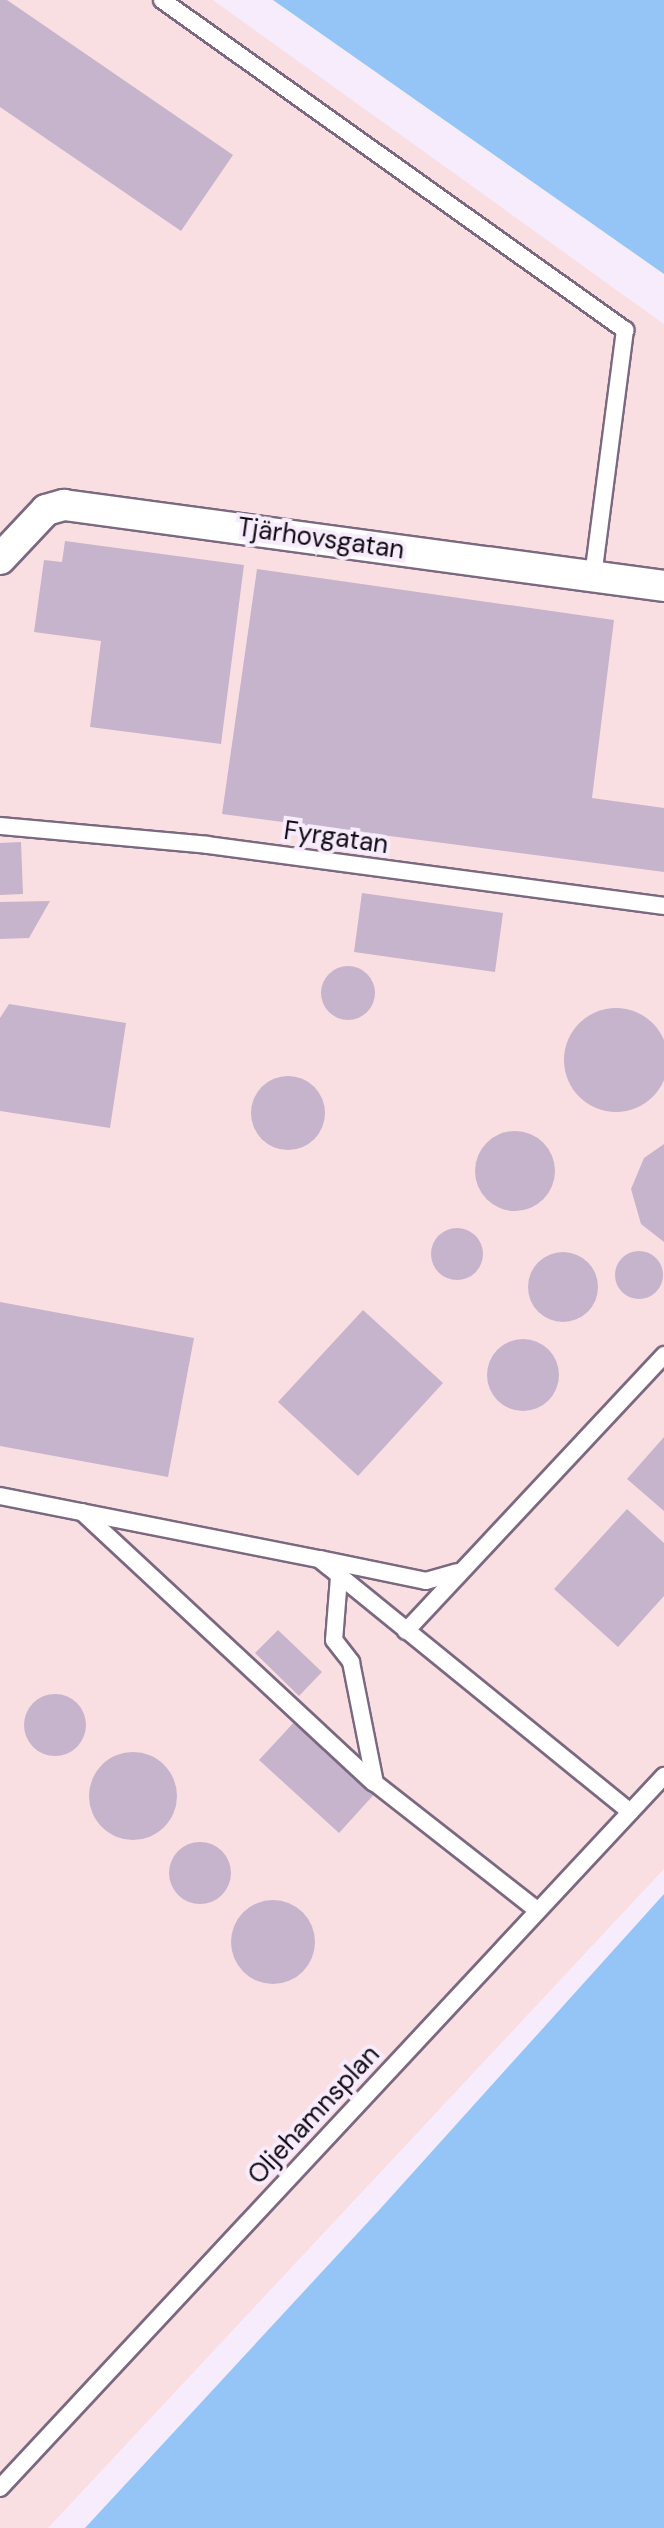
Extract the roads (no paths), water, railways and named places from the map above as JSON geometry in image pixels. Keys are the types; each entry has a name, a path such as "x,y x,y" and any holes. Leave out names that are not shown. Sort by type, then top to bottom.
{"street":[{"name":"Tjärhovsgatan","path":"0,559 46,510 64,505 664,586"}],"lane":[{"path":"162,0 625,330 593,576"},
{"name":"Fyrgatan","path":"0,826 207,845 664,906"},
{"path":"406,1631 664,1355"},
{"path":"0,1496 426,1581 462,1568"},
{"path":"82,1512 375,1783 537,1910"},
{"path":"319,1559 630,1812"},
{"path":"339,1577 334,1640 351,1662 375,1783"},
{"name":"Oljehamnsplan","path":"0,2488 664,1776"}],"water":[{"path":"273,0 664,0 664,274"},
{"path":"664,1894 664,2528 85,2528 381,2208"}]}
